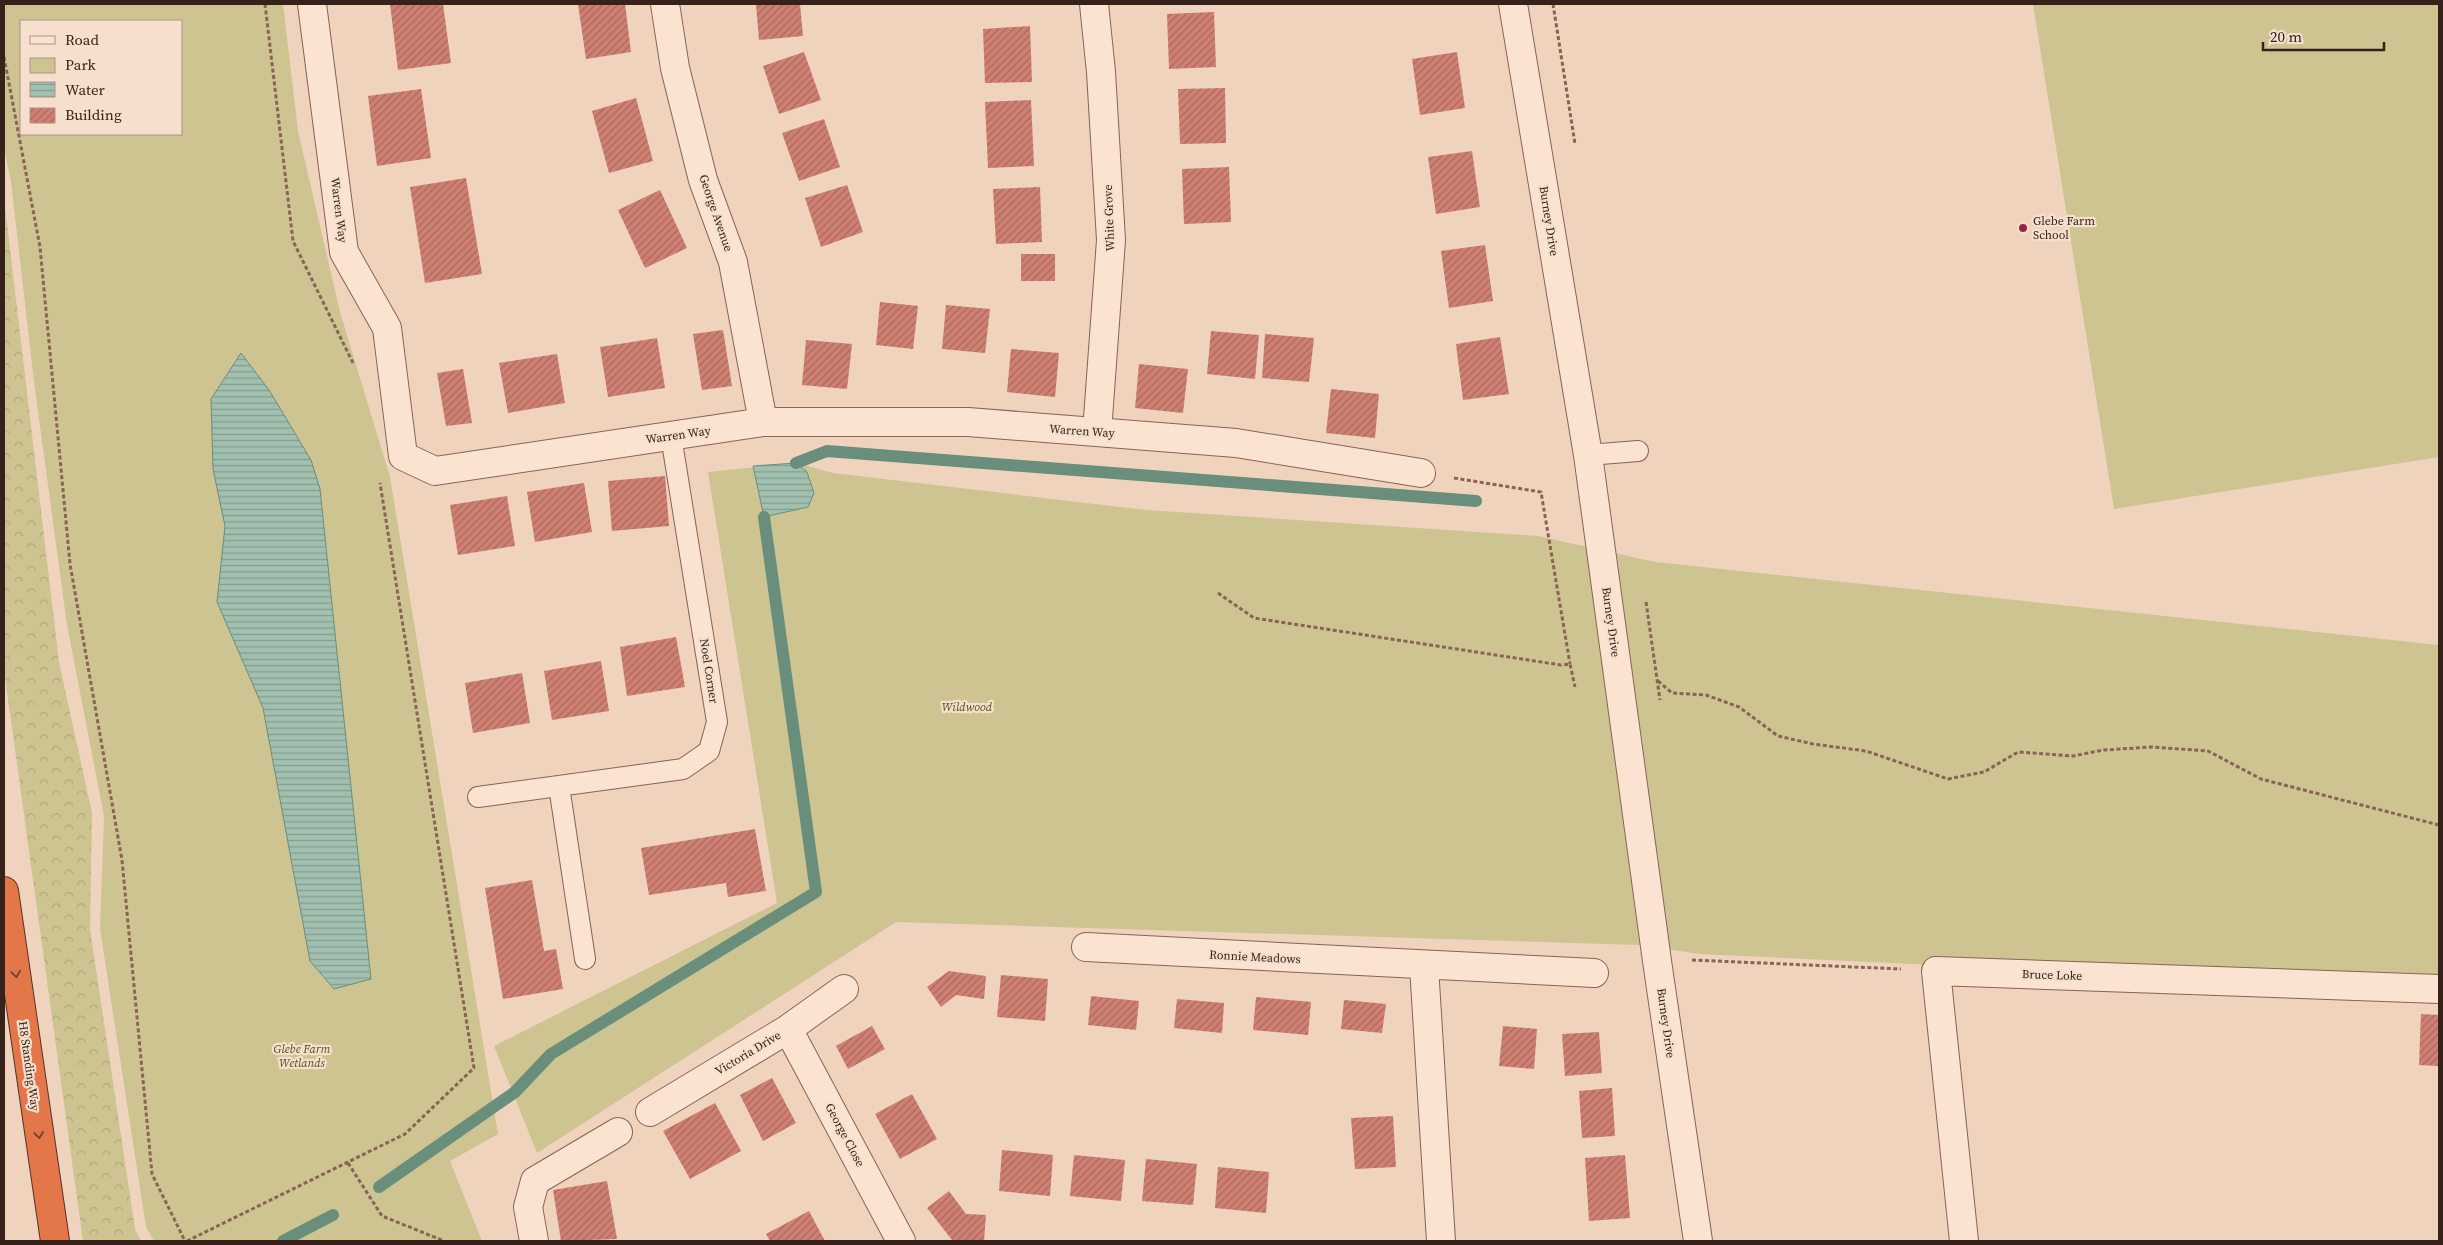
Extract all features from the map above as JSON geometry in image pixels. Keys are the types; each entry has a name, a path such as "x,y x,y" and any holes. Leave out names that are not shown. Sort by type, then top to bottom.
{"highway":[{"name":"H8 Standing Way","path":"4,891 54,1241"}],"street":[{"name":"Warren Way","path":"312,4 344,252 387,328 403,456 435,471 763,422 968,422 1236,443 1421,473"},
{"name":"George Avenue","path":"665,4 675,68 703,180 733,262 763,422"},
{"name":"White Grove","path":"1094,4 1101,72 1111,240 1097,432"},
{"name":"Burney Drive","path":"1514,4 1588,455 1657,962 1698,1241"},
{"name":"Ronnie Meadows","path":"1086,948 1594,973"},
{"path":"1424,966 1440,1241"},
{"path":"1936,971 1964,1241"},
{"name":"Bruce Loke","path":"1936,971 2439,989"},
{"name":"Victoria Drive","path":"650,1112 788,1029 844,989"},
{"name":"George Close","path":"788,1029 901,1241"},
{"path":"534,1241 528,1207 535,1181 618,1132"}],"lane":[{"name":"Noel Corner","path":"478,797 684,768 709,751 717,722 671,436"},
{"path":"1588,455 1638,451"},
{"path":"559,786 585,959"}],"path":[{"path":"265,4 293,241 356,369"},
{"path":"4,57 40,247 70,564 122,860 152,1174 186,1241 405,1134 474,1068 379,479"},
{"path":"1421,473 1541,492 1575,686"},
{"path":"1218,593 1254,618 1561,665 1570,664"},
{"path":"1658,681 1672,693 1706,695 1740,707 1778,736 1813,744 1866,751 1948,779 1984,772 2018,752 2073,756 2104,750 2152,747 2208,751 2261,779 2439,825"},
{"path":"1686,960 1936,971"},
{"path":"348,1163 382,1216 444,1241"}],"green space":[{"name":"Glebe Farm Wetlands","path":"4,4 283,4 298,131 340,312 390,477 498,1134 450,1161 482,1241 154,1241 146,1227 100,929 104,816 67,625 34,382 11,182 4,147"},
{"path":"2033,4 2439,4 2439,457 2114,509"},
{"path":"4,198 59,662 92,813 90,929 135,1229 141,1241 83,1241 4,670"},
{"name":"Wildwood","path":"796,463 833,473 1146,510 1538,536 1655,562 2439,645 2439,979 1934,965 1700,954 1639,945 896,922 537,1153 494,1046 777,903 708,472"}],"water":[{"path":"241,353 269,390 311,460 320,489 371,979 334,989 310,961 263,708 217,602 225,526 213,469 211,399"},
{"path":"796,463 807,472 814,493 808,507 764,517 753,466"}],"building":[{"path":"390,4 443,4 451,63 398,70"},
{"path":"578,4 625,4 631,52 586,59"},
{"path":"756,4 800,4 803,36 759,40"},
{"path":"1214,12 1216,67 1169,69 1167,14"},
{"path":"1030,26 1032,82 985,83 983,29"},
{"path":"804,52 821,100 779,114 763,66"},
{"path":"1457,52 1465,108 1420,115 1412,59"},
{"path":"1225,88 1226,143 1180,144 1178,89"},
{"path":"421,89 431,158 377,166 368,96"},
{"path":"636,98 653,161 609,173 592,111"},
{"path":"1031,100 1034,166 988,168 985,102"},
{"path":"824,119 840,167 799,181 782,133"},
{"path":"1472,151 1480,207 1436,214 1428,157"},
{"path":"1229,167 1231,222 1184,224 1182,169"},
{"path":"466,178 482,274 425,283 410,187"},
{"path":"847,185 863,232 821,247 805,198"},
{"path":"1040,187 1042,242 996,244 993,189"},
{"path":"660,190 687,248 645,268 618,210"},
{"path":"1485,245 1493,301 1449,308 1441,251"},
{"path":"1021,254 1055,254 1055,281 1021,281"},
{"path":"880,302 918,306 913,349 876,345"},
{"path":"946,305 990,309 985,353 942,349"},
{"path":"723,330 732,386 702,390 693,334"},
{"path":"1211,331 1259,335 1255,379 1207,374"},
{"path":"1265,334 1314,338 1309,382 1262,378"},
{"path":"1500,337 1509,394 1463,400 1456,344"},
{"path":"657,338 665,388 608,397 600,347"},
{"path":"806,340 852,344 847,389 802,385"},
{"path":"1011,349 1059,353 1055,397 1007,392"},
{"path":"557,354 565,403 508,413 499,363"},
{"path":"1139,364 1188,369 1183,413 1135,408"},
{"path":"463,369 472,423 446,426 437,373"},
{"path":"1331,389 1379,394 1375,438 1326,433"},
{"path":"665,476 669,526 612,531 608,481"},
{"path":"584,483 592,532 535,542 527,492"},
{"path":"507,496 515,546 458,555 450,505"},
{"path":"676,637 685,687 627,696 620,647"},
{"path":"601,661 609,711 552,720 544,671"},
{"path":"522,673 530,723 473,733 465,683"},
{"path":"755,829 766,891 728,897 726,883 649,895 641,848"},
{"path":"532,880 544,951 556,949 563,989 503,999 485,888"},
{"path":"949,971 986,976 984,999 956,995 941,1007 927,987"},
{"path":"1001,975 1048,979 1045,1021 997,1017"},
{"path":"1091,996 1139,1001 1136,1030 1088,1025"},
{"path":"1256,997 1311,1002 1308,1035 1253,1030"},
{"path":"1177,999 1224,1003 1222,1033 1174,1028"},
{"path":"1344,1000 1386,1004 1382,1033 1341,1029"},
{"path":"2421,1014 2439,1015 2439,1066 2419,1065"},
{"path":"872,1026 885,1049 848,1069 836,1046"},
{"path":"1503,1026 1537,1029 1534,1069 1499,1066"},
{"path":"1599,1032 1602,1073 1565,1076 1562,1034"},
{"path":"772,1078 796,1123 763,1141 740,1095"},
{"path":"1612,1088 1615,1136 1582,1138 1579,1091"},
{"path":"912,1094 937,1139 900,1159 875,1114"},
{"path":"715,1103 741,1151 690,1179 663,1131"},
{"path":"1393,1116 1396,1167 1355,1169 1351,1118"},
{"path":"1002,1150 1053,1155 1050,1196 999,1191"},
{"path":"1074,1155 1125,1160 1121,1201 1070,1196"},
{"path":"1625,1155 1630,1218 1589,1221 1585,1158"},
{"path":"1146,1159 1197,1164 1193,1205 1142,1201"},
{"path":"1218,1167 1269,1172 1266,1213 1215,1208"},
{"path":"607,1181 617,1239 561,1241 553,1190"},
{"path":"949,1191 966,1214 986,1215 984,1241 952,1240 927,1208"},
{"path":"809,1211 825,1241 770,1241 766,1234"}],"waterway":[{"path":"796,463 827,451 1476,501"},
{"path":"379,1187 515,1092 551,1054 816,892 764,517"},
{"path":"283,1241 333,1215"}],"place":[{"name":"Glebe Farm School","path":"2023,228"}]}
